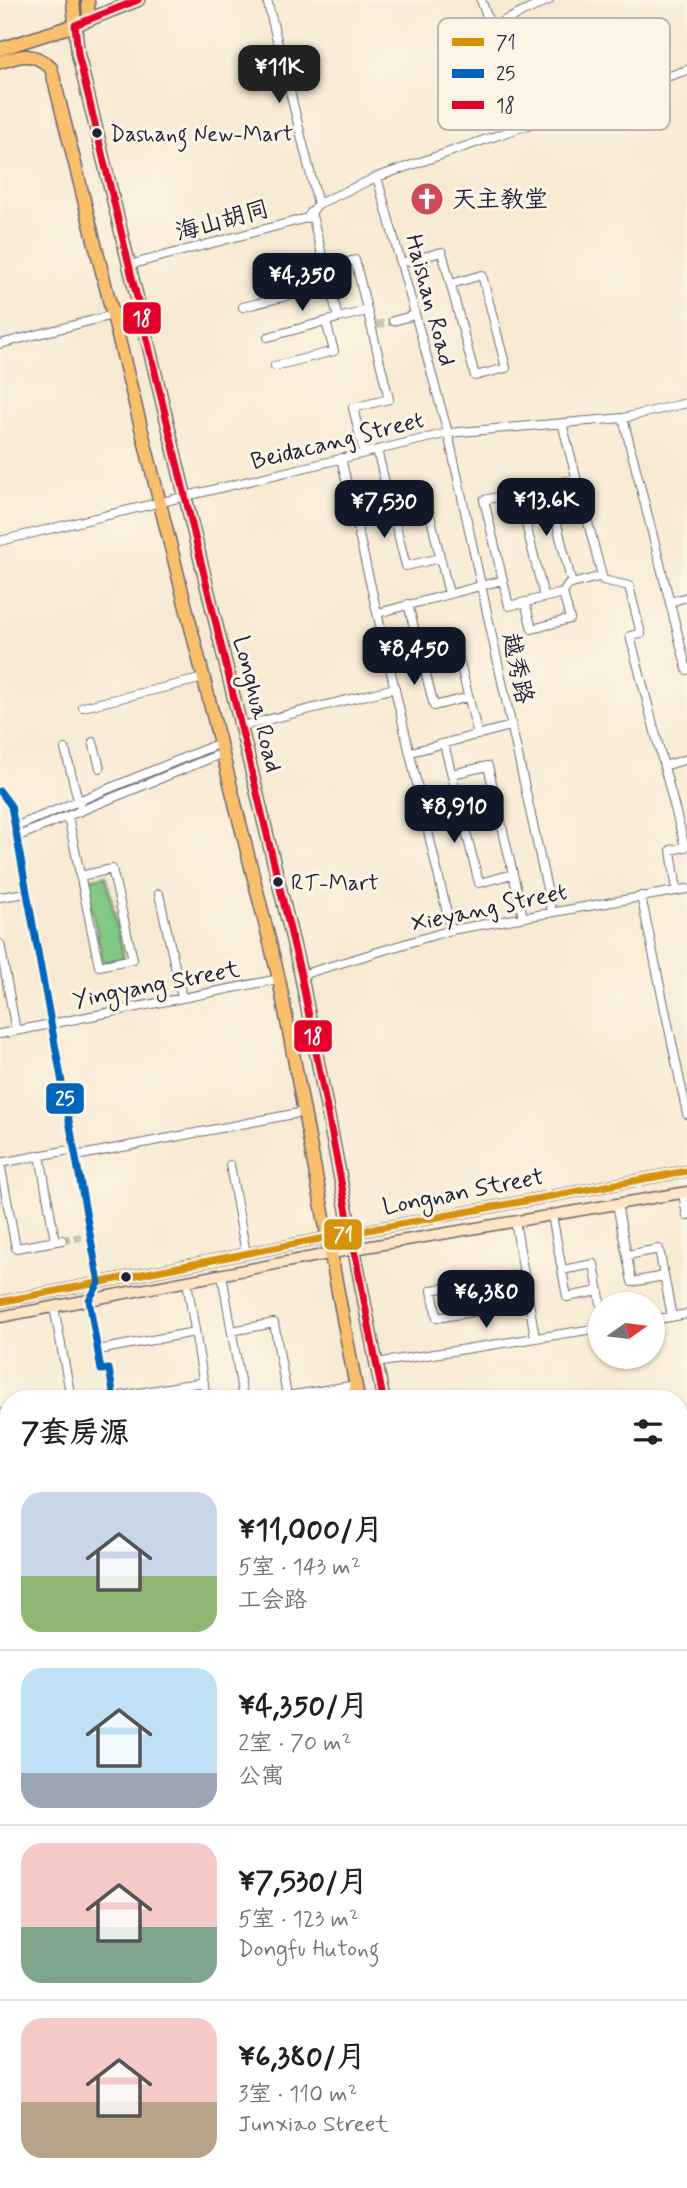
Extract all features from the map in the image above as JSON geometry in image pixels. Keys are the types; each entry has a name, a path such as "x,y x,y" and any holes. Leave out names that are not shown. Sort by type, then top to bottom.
{"main road":[{"name":"Longhua Road","path":"73,0 78,54 301,975 381,1390"},
{"path":"88,0 89,20"},
{"path":"0,49 89,20 138,0"},
{"name":"Longhua Road","path":"0,62 21,56 37,56 51,68 279,979 357,1390"},
{"name":"Longnan Street","path":"0,1302 328,1237 687,1171"},
{"name":"Longnan Street","path":"0,1317 331,1253 685,1193"}],"street":[{"path":"267,0 318,204 377,177 514,130"},
{"path":"481,0 488,18"},
{"path":"510,18 549,0"},
{"path":"670,77 687,71"},
{"name":"Haishan Road","path":"377,177 447,433"},
{"name":"海山胡同","path":"129,264 307,218 318,204"},
{"path":"311,212 338,318"},
{"path":"400,263 442,252 475,376 506,368 482,275 451,284"},
{"path":"325,268 355,260 374,326 389,399 353,408 364,453"},
{"path":"243,307 330,285"},
{"path":"268,337 368,311"},
{"path":"0,344 113,315"},
{"path":"393,321 415,316"},
{"path":"275,366 334,351 326,321"},
{"name":"Beidacang Street","path":"0,541 447,433 623,418 687,403"},
{"path":"623,418 687,670"},
{"path":"562,424 603,580 629,586 641,634 630,636 685,847 671,850 677,891"},
{"name":"越秀路","path":"447,433 552,912"},
{"path":"377,450 406,566 440,558"},
{"path":"341,458 452,930"},
{"path":"576,479 484,500 509,606 563,593 568,585 602,576"},
{"path":"547,485 572,584"},
{"path":"518,492 544,597"},
{"path":"390,503 425,494 449,594"},
{"path":"378,613 503,580"},
{"path":"525,602 531,629 570,619 563,593"},
{"path":"670,602 687,597"},
{"path":"408,604 434,706 469,697"},
{"path":"419,648 454,639 478,735"},
{"path":"83,707 204,678"},
{"path":"242,726 396,688"},
{"path":"411,752 511,726"},
{"path":"93,743 100,768"},
{"path":"444,744 479,883 513,874"},
{"path":"15,827 221,748"},
{"path":"16,837 221,748"},
{"path":"65,749 82,810"},
{"path":"664,765 687,760"},
{"path":"452,774 488,766 523,917"},
{"path":"0,791 11,806 15,827 76,1152 85,1236 99,1283 89,1300 101,1370 109,1368 113,1390"},
{"path":"68,816 80,876 99,966 133,959 112,869 80,876"},
{"name":"Xieyang Street","path":"301,975 452,930 687,889"},
{"path":"0,897 27,893"},
{"path":"159,894 182,998"},
{"path":"641,897 687,1114"},
{"path":"0,943 16,1031"},
{"name":"Yingyang Street","path":"0,1034 279,979"},
{"path":"40,1155 58,1240 16,1248 0,1163 40,1155 76,1152 304,1112"},
{"path":"230,1165 246,1254"},
{"path":"685,1193 687,1216"},
{"path":"617,1204 632,1282 664,1276"},
{"path":"552,1215 562,1270 567,1297 599,1291 594,1264 562,1270"},
{"path":"514,1222 535,1337"},
{"path":"627,1255 659,1249 672,1317"},
{"path":"524,1274 432,1290 437,1318 529,1302"},
{"path":"222,1275 242,1390"},
{"path":"187,1281 205,1390"},
{"path":"54,1307 70,1390"},
{"path":"665,1318 687,1314"},
{"path":"232,1331 274,1323 286,1390"},
{"path":"376,1363 588,1330"},
{"path":"98,1350 195,1332"},
{"path":"159,1390 204,1382"},
{"path":"325,1390 356,1385"}],"green space":[{"path":"106,875 124,958 103,963 85,880"}],"tunnel":[{"path":"376,325 393,321"},
{"path":"62,1240 81,1237"}],"transit line":[{"name":"18","path":"138,0 75,25 78,54 301,975 381,1390"},
{"name":"25","path":"0,791 11,806 99,1283 89,1300 101,1370 109,1369 113,1390"},
{"name":"71","path":"0,1302 687,1171"}],"place":[{"name":"Dashang New-Mart","path":"97,133"},
{"name":"天主教堂","path":"427,199"},
{"name":"RT-Mart","path":"278,882"}]}
